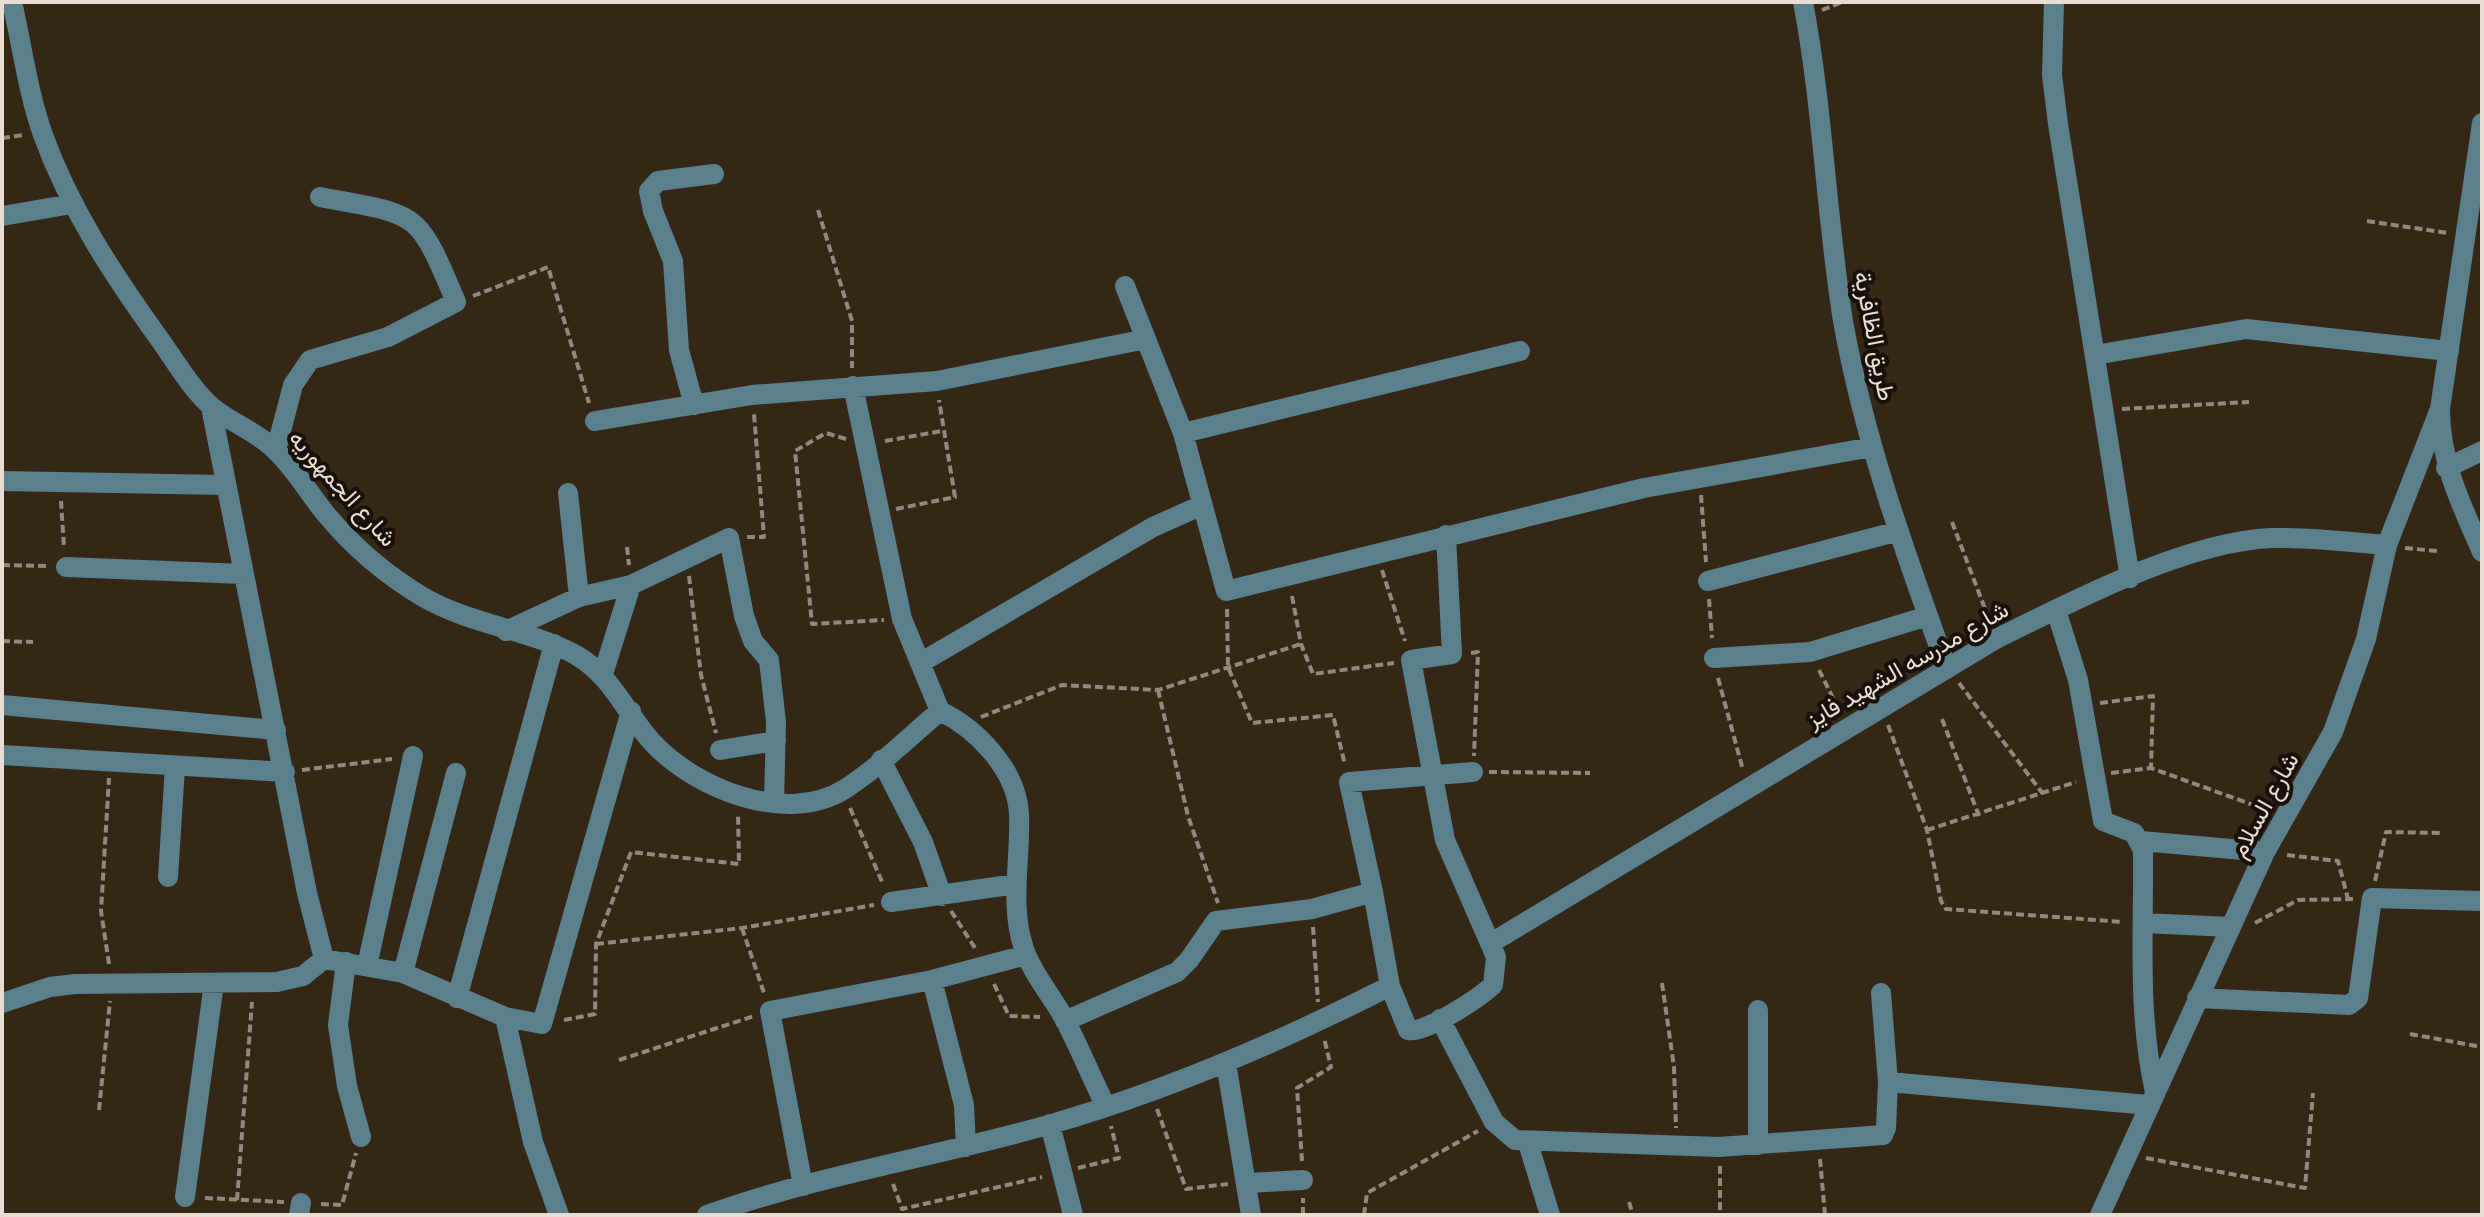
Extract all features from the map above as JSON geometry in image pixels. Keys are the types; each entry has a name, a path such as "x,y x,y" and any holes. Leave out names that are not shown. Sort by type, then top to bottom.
{"street":[{"name":"شارع الجمهوريه","path":"12,2 42,132 72,204 137,307 211,407 255,432 276,450 326,515 389,575 464,617 554,644 603,674 650,740 676,764 706,782 737,794 774,803 809,801 842,791 940,711"},
{"name":"طريق الظافرية","path":"1803,2 1836,277 1856,386 1899,531 1947,669"},
{"path":"2054,2 2052,75 2056,112 2130,578"},
{"path":"2482,123 2440,409 2440,440 2446,468 2482,552"},
{"path":"694,405 679,350 673,261 653,211 649,191 658,181 714,174"},
{"path":"276,450 293,385 310,360 332,350 388,337 456,302 435,252 416,222 393,211 320,197"},
{"path":"2,216 72,204"},
{"path":"1125,286 1183,433 1200,506 1226,591 1446,535 1700,477 1872,447"},
{"path":"2095,355 2246,329 2449,351"},
{"path":"595,421 752,395 937,381 1146,339"},
{"path":"1183,433 1520,351"},
{"path":"853,386 902,619 940,711 965,723 998,761 1010,783 1019,811 1016,911 1026,955 1065,1021 1106,1107"},
{"path":"211,407 324,959"},
{"name":"شارع السلام","path":"2100,1215 2265,852 2328,743 2352,686 2387,545 2440,409"},
{"path":"2446,468 2482,451"},
{"path":"2,481 60,479 226,485"},
{"path":"568,493 579,597"},
{"path":"920,663 1153,527 1200,506"},
{"path":"1708,581 1899,531"},
{"path":"1446,535 1452,654 1411,660 1433,775 1445,840 1491,943 1497,971 1493,985 1415,1032 1408,1030 1390,986 1349,782 1433,775 1473,772"},
{"path":"506,631 579,597 631,585 729,538 744,616 753,641 768,657 776,741 774,803"},
{"name":"شارع مدرسه الشهيد فايز","path":"1491,943 1996,639 2056,610 2130,578 2232,544 2268,538 2387,545"},
{"path":"66,567 244,574"},
{"path":"603,674 631,585"},
{"path":"1888,1082 2152,1099 2143,1002 2141,841 2134,833 2103,821 2083,705 2072,656 2056,610"},
{"path":"1714,658 1810,652 1928,616"},
{"path":"457,998 554,644"},
{"path":"2,705 276,730"},
{"path":"2,1003 50,987 112,981 277,982 303,976 324,959 403,973 505,1017 542,1024 631,711"},
{"path":"720,750 776,741"},
{"path":"2,755 110,764 285,772"},
{"path":"367,966 413,756"},
{"path":"881,760 923,842 942,896"},
{"path":"168,877 175,767"},
{"path":"403,973 456,773"},
{"path":"2141,841 2265,852"},
{"path":"891,902 1016,884"},
{"path":"1065,1021 1177,972 1194,954 1209,927 1223,919 1312,909 1373,892"},
{"path":"2197,998 2354,1004 2358,998 2372,898 2482,901"},
{"path":"2144,923 2230,927"},
{"path":"803,1186 770,1011 932,980 1026,955"},
{"path":"346,962 338,1025 347,1086 361,1137"},
{"path":"932,980 964,1105 966,1147"},
{"path":"185,1197 214,983"},
{"path":"707,1215 803,1186 966,1147 1106,1107 1226,1063 1390,986"},
{"path":"1440,1019 1494,1122 1503,1133 1528,1143 1676,1147 1758,1145 1883,1135 1888,1082 1881,993"},
{"path":"1758,1010 1758,1145"},
{"path":"505,1017 533,1142 559,1215"},
{"path":"1226,1063 1251,1215"},
{"path":"1050,1124 1073,1215"},
{"path":"1528,1143 1550,1215"},
{"path":"1247,1183 1303,1180"}],"path":[{"path":"818,210 852,321 853,386"},
{"path":"2367,221 2466,236"},
{"path":"456,302 548,267 595,421"},
{"path":"880,512 955,497 942,431 937,381"},
{"path":"729,538 764,537 752,395"},
{"path":"2103,410 2249,402"},
{"path":"902,619 812,624 795,451 826,433 865,444 942,431"},
{"path":"1700,477 1714,658 1723,707 1749,788"},
{"path":"2,565 66,567 60,479"},
{"path":"1952,522 1996,639"},
{"path":"2387,545 2437,551"},
{"path":"1288,577 1301,644 1313,674 1411,660 1376,552"},
{"path":"687,556 701,675 720,750"},
{"path":"1226,591 1228,667 1252,723 1333,715 1349,782"},
{"path":"2,641 33,642"},
{"path":"965,723 1062,685 1158,690 1301,644"},
{"path":"1452,654 1478,652 1473,772 1590,773"},
{"path":"1810,652 1849,728"},
{"path":"1947,669 2043,794"},
{"path":"1158,690 1188,816 1223,919"},
{"path":"2083,705 2153,696 2151,768"},
{"path":"1881,708 1927,830 1941,901 1946,909 2144,923"},
{"path":"1942,719 1979,816"},
{"path":"285,772 413,756"},
{"path":"99,1110 112,981 101,911 110,764"},
{"path":"1927,830 1979,816 2095,775 2151,768 2284,817"},
{"path":"596,944 742,928 891,902 842,791"},
{"path":"542,1024 595,1014 596,944 631,852 739,864 737,794"},
{"path":"2230,927 2251,925 2298,900 2372,898 2386,832 2440,833"},
{"path":"2265,852 2338,861 2348,899"},
{"path":"942,896 986,966 1009,1016 1065,1021"},
{"path":"1303,1180 1297,1088 1331,1067 1320,1021 1312,909"},
{"path":"619,1060 770,1011 742,928"},
{"path":"237,1200 253,982"},
{"path":"1662,983 1674,1067 1676,1147"},
{"path":"2410,1034 2482,1047"},
{"path":"1150,1092 1186,1189 1247,1183"},
{"path":"2127,1154 2305,1188 2313,1093"},
{"path":"886,1166 902,1209 1119,1158 1106,1107"},
{"path":"1364,1215 1367,1193 1494,1122"},
{"path":"185,1197 237,1200 300,1209 342,1205 361,1137"},
{"path":"1819,1140 1825,1215"},
{"path":"1719,1147 1720,1215"},
{"path":"1629,1202 1633,1215"}]}
